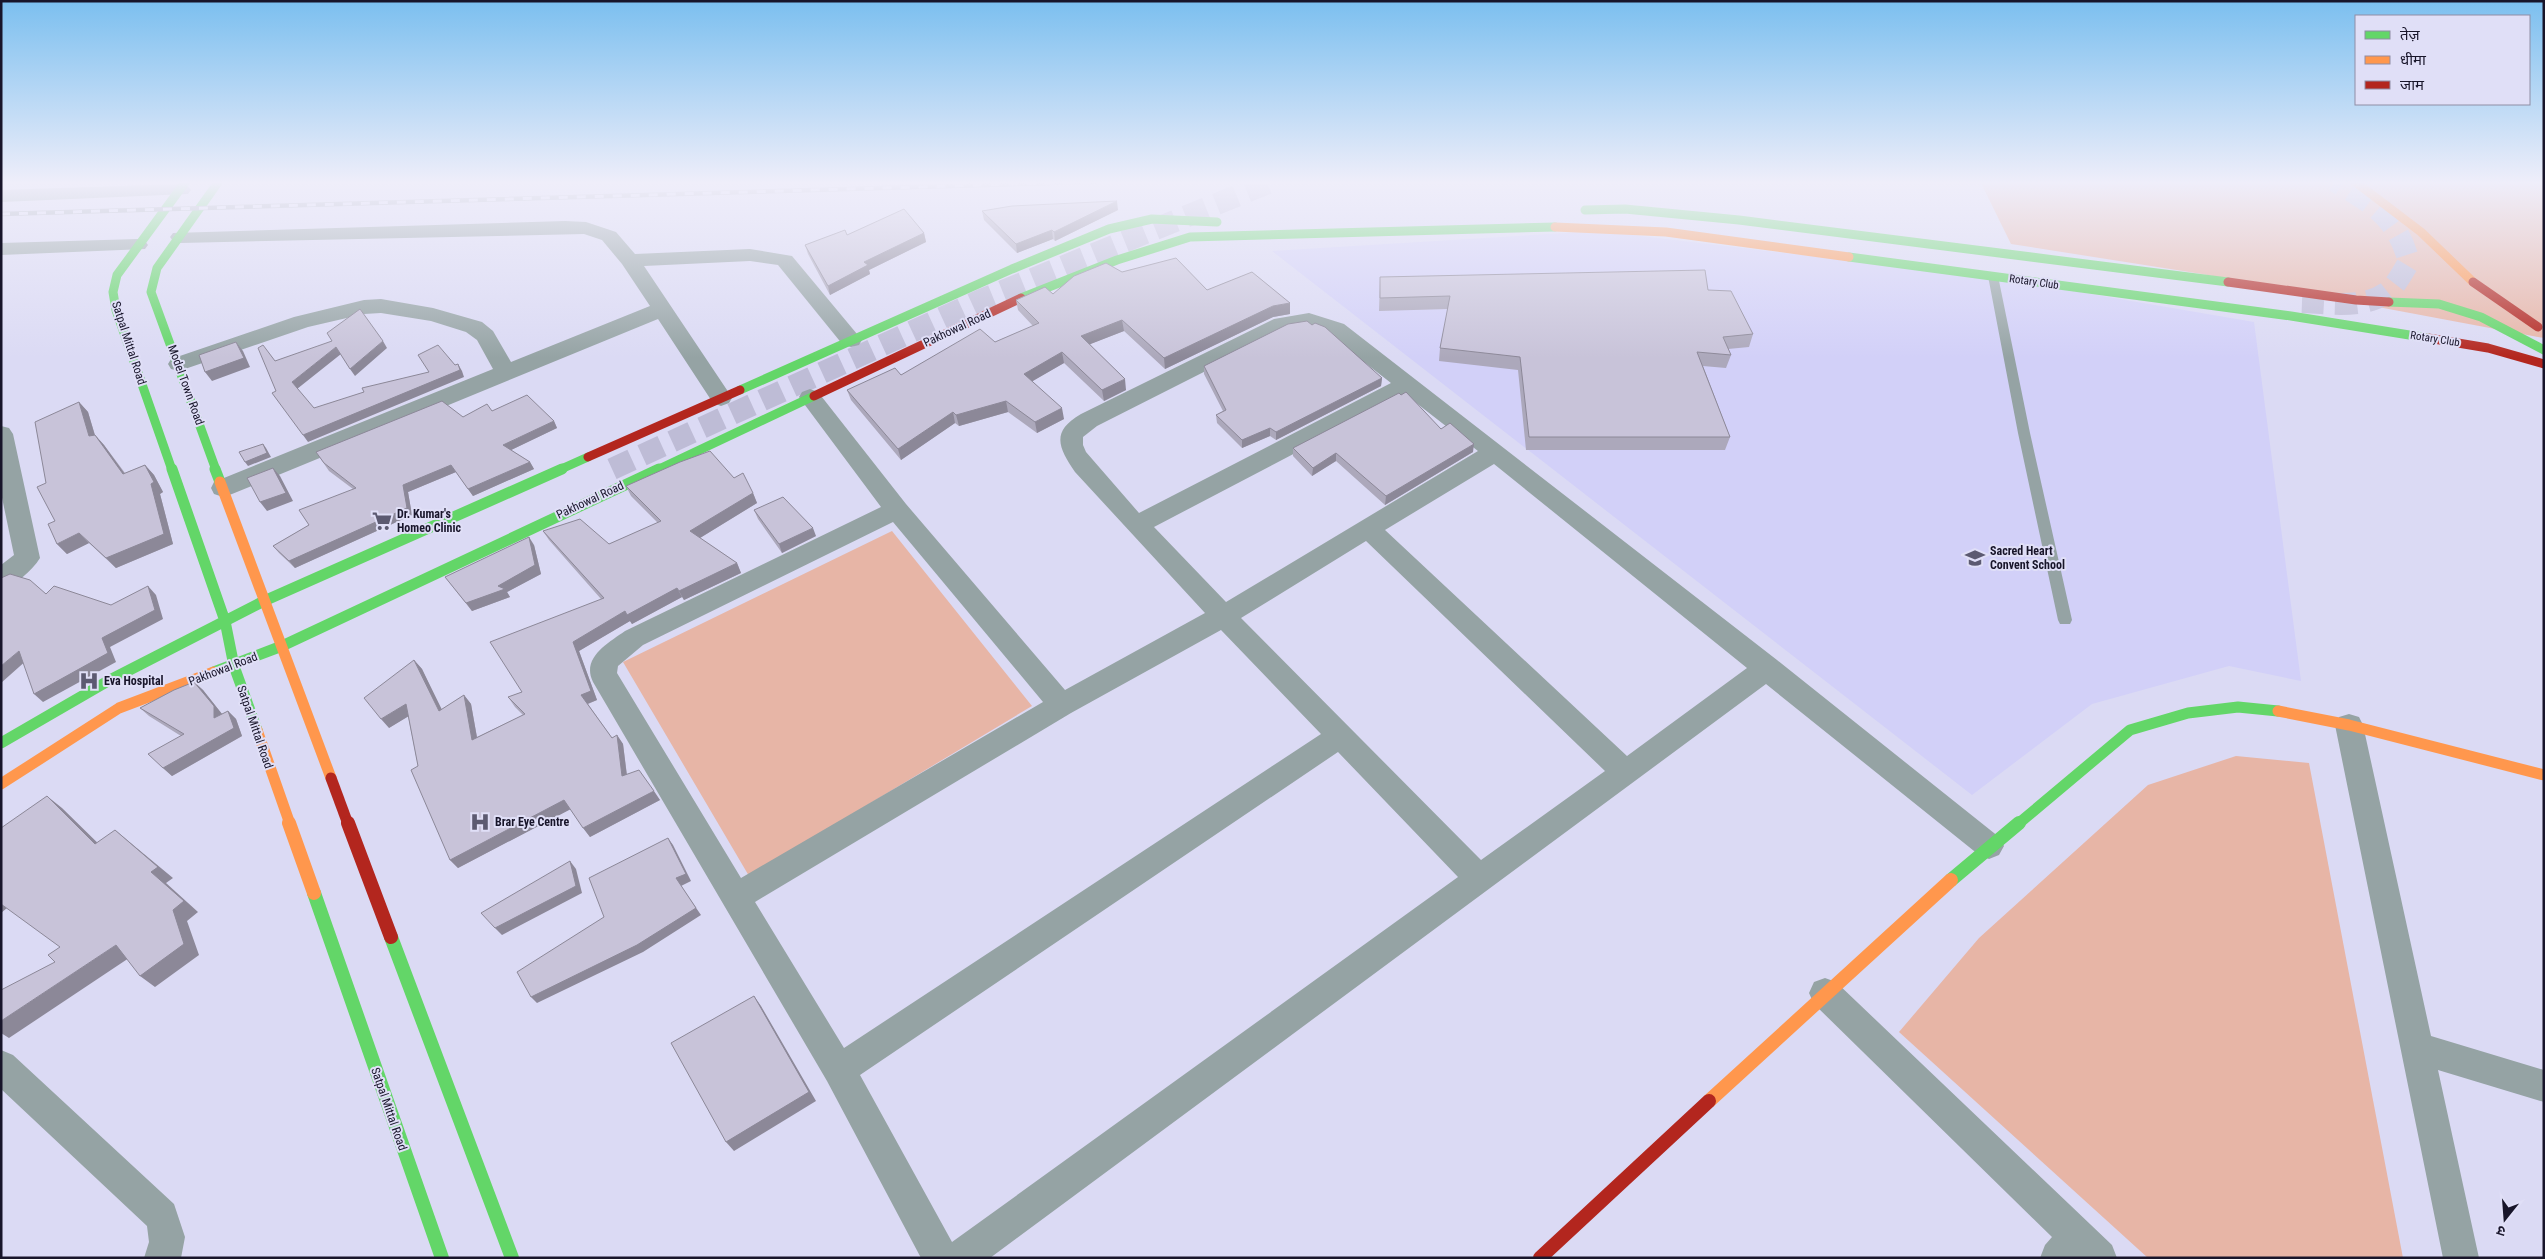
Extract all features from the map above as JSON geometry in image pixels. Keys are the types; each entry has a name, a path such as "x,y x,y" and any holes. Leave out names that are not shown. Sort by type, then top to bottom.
{"street":[{"name":"Satpal Mittal Road","path":"142,240 117,275 113,292 116,310 225,620 234,666 442,1258"},
{"name":"Model Town Road","path":"178,240 157,268 151,292 282,646"},
{"path":"612,240 630,260 722,398"},
{"path":"1,743 108,681 264,601 851,340 1084,240"},
{"name":"Pakhowal Road","path":"1,784 120,708 234,666 282,646 1030,294 1117,260 1181,240"},
{"name":"Rotary Club","path":"1717,240 2292,316 2488,348 2544,364"},
{"path":"1824,240 2302,302"},
{"path":"1894,240 2193,277 2348,300 2439,304 2481,317 2544,350"},
{"path":"2429,240 2482,290 2506,308 2544,330"},
{"path":"1,249 138,245"},
{"path":"630,260 750,255 785,260 851,340"},
{"path":"179,364 302,322 364,307 381,306 433,315 474,327 485,336 506,372"},
{"path":"223,488 662,309"},
{"path":"1480,879 1223,616 1080,462 1070,443 1071,435 1078,426 1282,324 1309,320 1336,329 1768,668 1989,846"},
{"path":"1137,525 1406,385"},
{"path":"810,397 897,510 1061,705"},
{"path":"1,434 27,558"},
{"path":"736,897 1061,705 1223,616 1495,452"},
{"path":"897,510 634,638 605,660 603,674 839,1070 941,1258"},
{"path":"1368,528 1626,773"},
{"path":"1,551 27,558"},
{"path":"1,580 27,558"},
{"path":"282,646 504,1253"},
{"path":"960,1258 1768,668"},
{"path":"1540,1258 1825,993 1989,846 2130,730 2188,713 2238,708 2296,713 2544,775"},
{"path":"2349,725 2461,1258"},
{"path":"839,1070 1341,735"},
{"path":"1825,993 2078,1251"},
{"path":"2416,1048 2544,1086"},
{"path":"1,1066 162,1216 168,1237 166,1252 162,1258"}],"lane":[{"path":"1993,276 2024,432 2065,620"}],"shaded area":[{"name":"Sacred Heart Convent School","path":"1456,240 1673,240 2003,279 2254,322 2301,681 2229,666 2092,704 1972,795 1272,251"},
{"path":"2009,240 2544,240 2544,338 2202,274 2011,244"},
{"path":"892,531 1032,706 749,876 623,662"},
{"path":"2236,756 2309,763 2403,1258 2148,1258 1899,1032 1979,938 2148,785"}],"building":[{"path":"819,240 910,240 864,262 868,265 828,286 805,245"},
{"path":"1012,240 1027,240 1016,244"},
{"path":"1176,258 1207,290 1252,272 1290,303 1273,306 1164,358 1122,320 1081,336 1125,379 1102,390 1062,352 1024,374 1062,408 1035,422 1006,401 956,415 953,412 898,449 847,390 895,368 901,375 980,329 995,342 1039,323 1016,300 1045,287 1053,294 1074,276 1106,263 1122,272"},
{"path":"1705,270 1708,290 1731,291 1753,334 1723,337 1731,355 1697,352 1730,437 1529,437 1520,357 1440,348 1450,296 1380,298 1380,277"},
{"path":"360,309 383,341 350,369 336,347 292,382 314,408 364,392 362,388 429,372 418,355 438,345 455,365 458,364 460,370 303,435 272,393 276,391 258,348 263,345 275,361 332,341 327,333"},
{"path":"1307,321 1312,325 1315,323 1325,327 1382,378 1276,432 1270,428 1242,440 1216,415 1226,410 1204,366 1288,324"},
{"path":"236,342 244,358 205,372 199,355"},
{"path":"1406,392 1441,429 1450,423 1474,444 1386,496 1336,453 1313,468 1293,448 1399,393 1401,395"},
{"path":"527,395 554,421 503,445 530,462 468,489 451,465 403,485 407,508 289,561 273,546 309,525 299,510 356,488 324,463 316,452 442,401 463,417 487,404 492,411"},
{"path":"79,402 89,436 95,435 123,474 145,465 154,482 151,484 164,534 106,558 79,533 57,544 48,524 55,521 37,487 46,483 35,422"},
{"path":"263,444 267,453 245,462 239,452"},
{"path":"710,451 734,478 743,473 753,493 690,531 737,563 679,591 677,588 627,615 625,611 573,642 591,691 581,695 612,738 617,735 622,776 639,770 654,791 583,828 564,800 450,860 411,770 418,766 406,704 381,719 364,698 414,660 439,711 464,695 472,740 525,714 508,697 522,692 490,642 604,598 543,531 580,519 609,544 661,521 626,486"},
{"path":"273,468 286,493 260,502 247,478"},
{"path":"783,497 813,528 779,544 754,510"},
{"path":"529,537 535,565 498,586 505,589 466,603 445,577"},
{"path":"10,574 30,580 46,594 54,586 111,605 148,586 155,610 102,638 108,653 34,694 19,651 1,666 1,578"},
{"path":"194,682 214,706 214,718 228,711 234,728 163,768 148,754 184,734 140,708"},
{"path":"47,796 95,844 115,830 158,867 151,872 184,901 173,910 184,944 140,976 116,945 1,1021 1,990 55,962 48,955 60,947 1,904 1,828"},
{"path":"668,838 686,874 676,878 696,908 637,945 531,997 517,972 604,917 589,878"},
{"path":"570,861 576,886 495,928 481,913"},
{"path":"754,996 809,1092 726,1142 671,1043"}],"tunnel":[{"path":"612,469 981,300 1129,240"},
{"path":"2302,302 2356,303 2377,298 2386,293 2399,279 2409,262 2401,240"}],"traffic: fast":[{"path":"143,240 117,275 113,292 116,310 225,621 234,666 257,730"},
{"path":"177,240 157,268 151,292 220,482"},
{"path":"740,390 1012,269 1083,240"},
{"path":"1021,298 1117,260 1181,240"},
{"path":"1895,240 2228,282"},
{"path":"1849,257 2291,316 2428,338"},
{"path":"2389,302 2439,304 2481,317 2544,350"},
{"path":"214,672 282,646 814,396"},
{"path":"1,743 108,681 264,601 588,457"},
{"path":"1951,880 2130,730 2188,713 2238,707 2278,711"},
{"path":"314,893 442,1258"},
{"path":"391,937 512,1258"}],"traffic: slow":[{"path":"1729,240 1849,257"},
{"path":"2429,240 2473,282"},
{"path":"220,482 331,778"},
{"path":"1,784 119,708 214,672"},
{"path":"2278,711 2349,725 2544,775"},
{"path":"257,730 314,893"},
{"path":"1709,1101 1951,880"}],"traffic: jam":[{"path":"2228,282 2356,300 2389,302"},
{"path":"2473,282 2538,327"},
{"path":"814,396 1021,298"},
{"path":"2428,338 2488,348 2544,364"},
{"path":"588,457 740,390"},
{"path":"331,778 391,937"},
{"path":"1540,1258 1709,1101"}],"place":[{"name":"Dr. Kumar's Homeo Clinic","path":"382,521"},
{"name":"Sacred Heart Convent School","path":"1975,558"},
{"name":"Eva Hospital","path":"89,681"},
{"name":"Brar Eye Centre","path":"480,822"}]}
